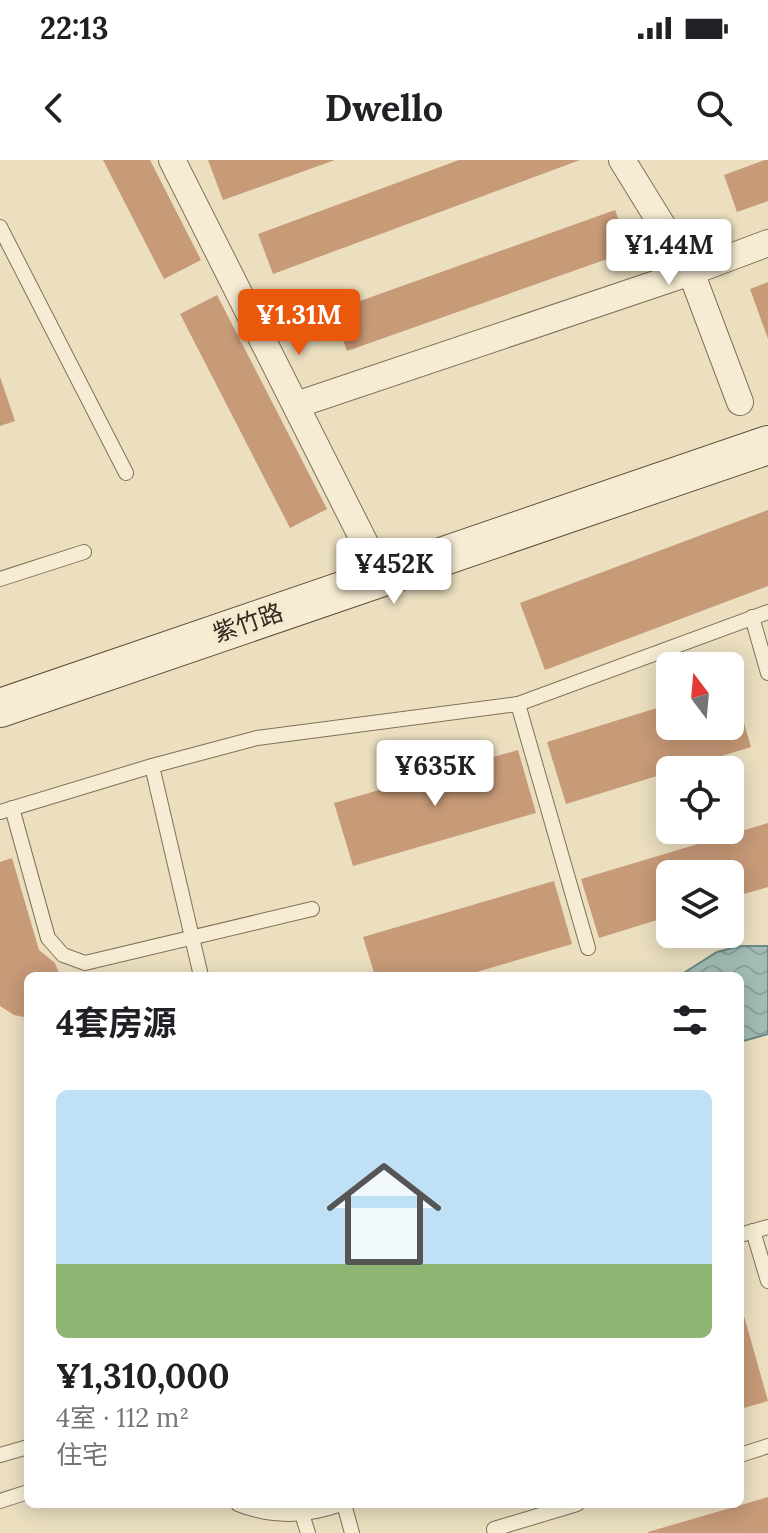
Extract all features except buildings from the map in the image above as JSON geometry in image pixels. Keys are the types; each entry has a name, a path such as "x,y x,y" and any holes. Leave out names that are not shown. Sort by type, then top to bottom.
{"street":[{"path":"172,160 382,577"},
{"path":"622,160 691,272 740,402"},
{"path":"296,405 691,272 768,243"},
{"name":"紫竹路","path":"0,708 768,445"}],"lane":[{"path":"0,227 126,473"},
{"path":"0,579 84,552"},
{"path":"312,909 85,963 63,955 48,938 6,810 257,738 518,704 768,612"},
{"path":"752,617 768,673"},
{"path":"518,704 588,948"},
{"path":"152,766 200,972"},
{"path":"768,1227 746,1233 768,1281"},
{"path":"744,1454 768,1446"},
{"path":"0,1455 24,1448"},
{"path":"0,1501 24,1493"},
{"path":"249,1508 260,1512 302,1514 326,1508"},
{"path":"343,1508 352,1533"},
{"path":"495,1533 494,1529 564,1508"},
{"path":"302,1514 308,1533"}],"water":[{"path":"744,946 768,946 768,1034 744,1041 744,972 685,972 717,952"}]}
